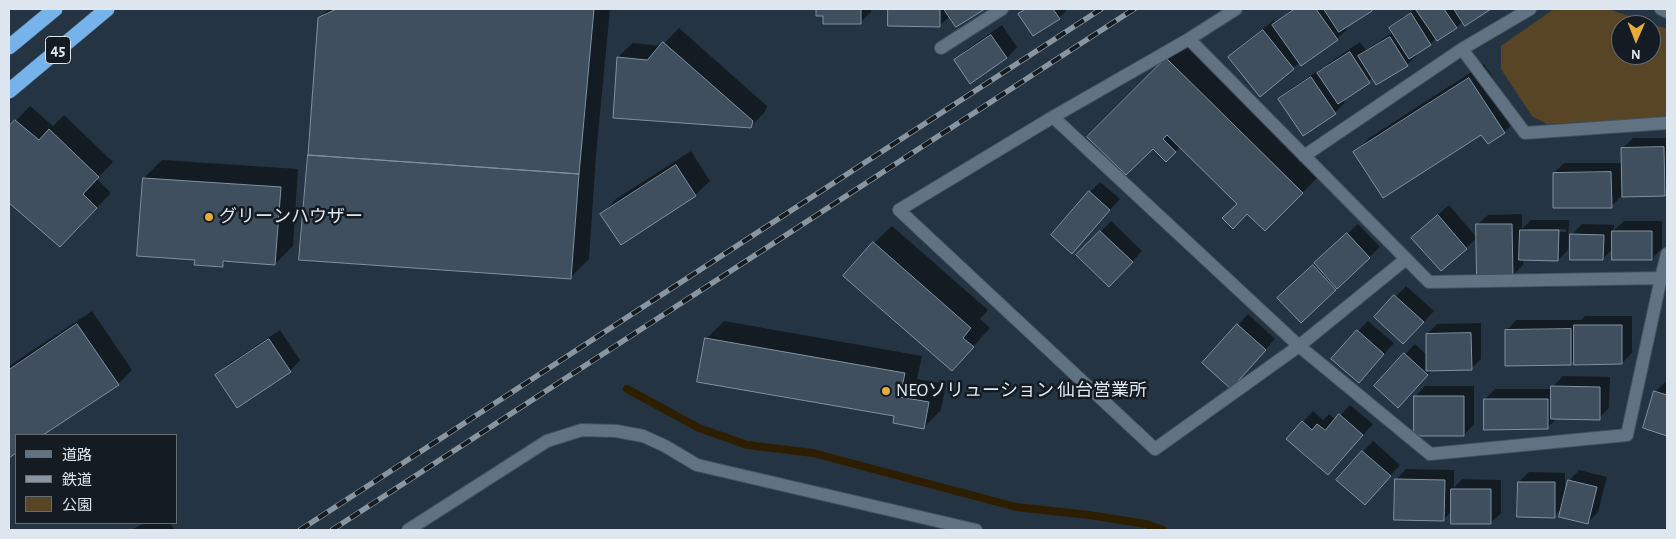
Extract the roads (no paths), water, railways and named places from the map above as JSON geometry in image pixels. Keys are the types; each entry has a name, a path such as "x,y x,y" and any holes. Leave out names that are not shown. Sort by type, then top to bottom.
{"highway":[{"name":"45","path":"9,47 55,9"},
{"name":"45","path":"9,91 107,9"}],"street":[{"path":"942,48 1002,9"},
{"path":"1236,9 1189,39 1053,117 899,210 1155,449 1299,346 1406,259"},
{"path":"1304,156 1462,50 1530,9"},
{"path":"1661,9 1667,12"},
{"path":"1189,39 1429,282 1661,278"},
{"path":"1462,50 1525,134 1667,123"},
{"path":"1053,117 1299,346 1430,454 1627,435 1667,254"},
{"path":"408,530 547,441 582,430 616,431 643,436 665,446 697,465 976,530"}],"waterway":[{"path":"627,389 699,428 747,445 813,453 1016,507 1089,515 1146,524 1163,530"}],"railway":[{"path":"300,530 1101,9"},
{"path":"332,530 1134,9"}],"place":[{"name":"グリーンハウザー","path":"209,217"},
{"name":"NEOソリューション 仙台営業所","path":"886,391"}]}
